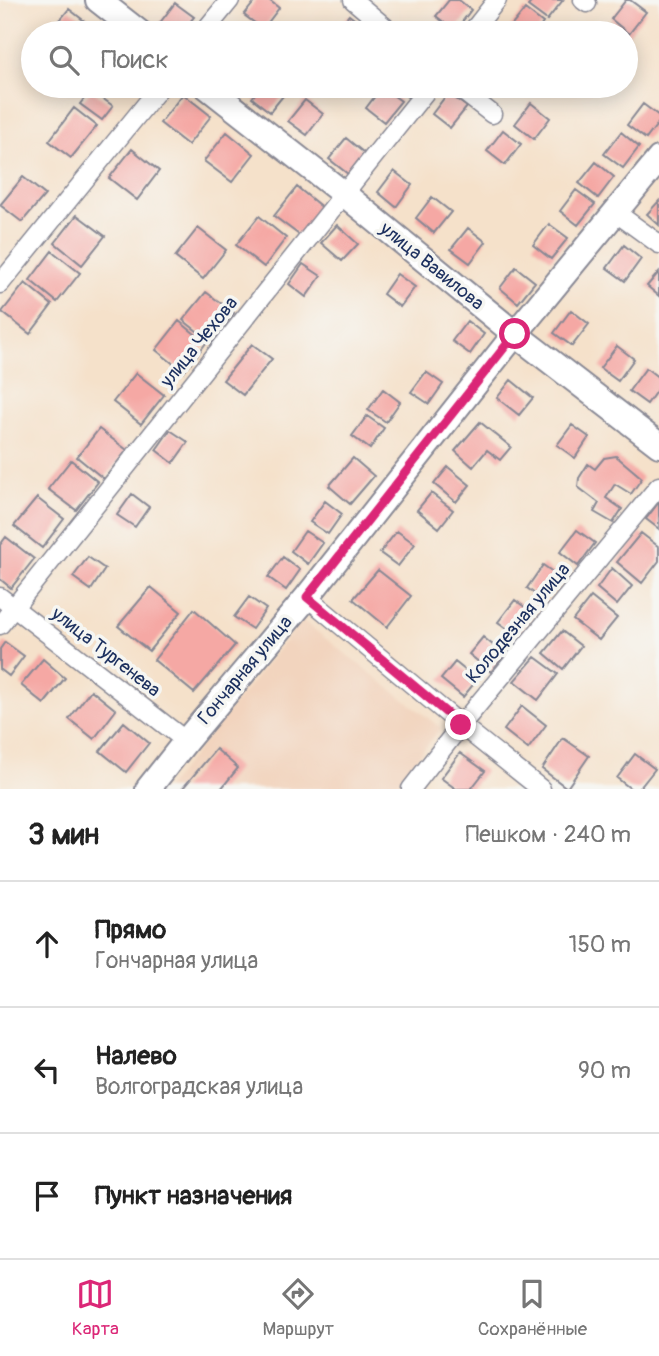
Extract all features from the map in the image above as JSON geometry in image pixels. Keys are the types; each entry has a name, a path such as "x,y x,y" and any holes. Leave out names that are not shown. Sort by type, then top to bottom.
{"street":[{"path":"98,0 125,21"},
{"path":"213,21 230,0"},
{"path":"353,0 378,21"},
{"path":"481,21 498,0"},
{"path":"0,284 151,98"},
{"name":"улица Вавилова","path":"221,98 515,334 659,445"},
{"name":"улица Чехова","path":"0,625 7,602 420,98"},
{"path":"471,98 492,114"},
{"name":"Гончарная улица","path":"148,789 307,597 515,334 659,159"},
{"path":"615,212 659,244"},
{"name":"Колодезная улица","path":"411,789 659,486"},
{"path":"307,597 541,789"},
{"name":"улица Тургенева","path":"7,602 186,741"}],"shaded area":[{"path":"302,620 441,728 392,789 166,789"}],"building":[{"path":"256,0 269,0 279,8 269,21 252,21 244,15"},
{"path":"449,0 459,0 471,10 463,21 442,21 436,16"},
{"path":"533,0 563,0 547,20 528,6"},
{"path":"626,0 646,12 638,22 611,19"},
{"path":"175,3 194,17 191,21 161,21"},
{"path":"69,9 84,21 59,21"},
{"path":"525,9 540,21 515,21"},
{"path":"349,15 357,21 344,21"},
{"path":"85,98 102,98 113,106 102,120 80,104"},
{"path":"180,98 188,98 211,116 188,145 160,123"},
{"path":"252,98 281,98 270,112"},
{"path":"374,98 397,98 401,101 384,122 366,108"},
{"path":"444,98 455,98 467,107 450,128 432,114"},
{"path":"305,100 323,114 307,135 288,121"},
{"path":"531,103 550,118 534,139 515,124"},
{"path":"643,104 659,116 659,122 646,139 627,125"},
{"path":"74,108 97,126 71,158 49,141"},
{"path":"503,130 521,144 505,165 487,151"},
{"path":"227,132 254,154 232,182 204,161"},
{"path":"621,132 639,147 623,168 604,154"},
{"path":"346,138 364,153 348,174 329,159"},
{"path":"132,149 159,171 137,200 109,178"},
{"path":"596,162 614,177 598,198 579,183"},
{"path":"394,171 412,185 396,207 378,192"},
{"path":"23,177 45,195 22,222 0,205"},
{"path":"297,187 324,209 302,237 274,216"},
{"path":"576,190 595,204 578,225 560,211"},
{"path":"432,197 451,212 434,233 416,218"},
{"path":"659,201 659,225 647,214"},
{"path":"77,215 105,236 82,265 55,243"},
{"path":"259,216 286,238 264,267 236,245"},
{"path":"549,224 568,238 551,259 533,245"},
{"path":"337,225 358,244 342,261 321,243"},
{"path":"198,228 226,250 203,279 175,257"},
{"path":"468,228 486,242 470,263 451,249"},
{"path":"624,245 641,259 625,281 607,268"},
{"path":"52,251 80,273 57,302 30,280"},
{"path":"303,264 321,276 306,297 289,284"},
{"path":"516,267 535,282 518,303 500,288"},
{"path":"659,272 659,296 647,286"},
{"path":"397,274 415,287 400,307 383,294"},
{"path":"25,283 52,305 30,334 2,312"},
{"path":"206,292 234,313 211,342 183,320"},
{"path":"571,310 589,324 572,346 554,333"},
{"path":"179,321 206,343 184,372 156,350"},
{"path":"467,321 484,334 470,354 452,341"},
{"path":"252,344 272,359 243,395 223,380"},
{"path":"617,346 634,359 618,381 600,368"},
{"path":"646,368 659,378 659,387 647,404 629,391"},
{"path":"426,372 443,384 429,404 411,392"},
{"path":"136,373 164,395 141,424 113,402"},
{"path":"511,380 533,398 519,415 497,398"},
{"path":"383,389 400,402 386,422 368,410"},
{"path":"367,416 384,428 370,449 352,436"},
{"path":"480,422 511,447 500,460 487,450 473,467 455,451"},
{"path":"572,425 589,437 575,458 557,445"},
{"path":"99,429 127,450 104,479 77,457"},
{"path":"170,430 188,442 173,463 156,450"},
{"path":"616,456 642,478 631,494 615,484 606,498 622,509 613,523 594,512 599,503 578,487 579,478 588,464 595,469 604,458"},
{"path":"353,458 374,476 350,504 329,486"},
{"path":"71,460 98,482 76,510 48,489"},
{"path":"448,467 470,485 456,502 434,484"},
{"path":"431,493 453,510 439,528 417,510"},
{"path":"132,494 149,507 135,527 117,515"},
{"path":"37,498 64,519 42,548 14,526"},
{"path":"325,501 342,514 328,534 310,522"},
{"path":"659,502 659,529 646,519"},
{"path":"577,530 595,543 578,566 560,552"},
{"path":"305,531 323,543 308,564 291,551"},
{"path":"397,531 415,544 398,566 380,553"},
{"path":"641,533 659,547 659,561 642,583 617,562"},
{"path":"6,537 34,559 11,588 0,579 0,545"},
{"path":"88,557 105,569 91,590 73,577"},
{"path":"283,557 300,570 286,590 268,577"},
{"path":"543,565 561,578 544,601 527,588"},
{"path":"612,568 632,586 617,605 597,588"},
{"path":"378,570 411,596 387,627 353,599"},
{"path":"151,587 181,612 149,651 118,626"},
{"path":"249,597 266,609 252,629 234,617"},
{"path":"591,597 617,618 599,640 573,620"},
{"path":"515,600 533,613 516,635 498,622"},
{"path":"194,609 235,645 194,693 154,660"},
{"path":"562,631 581,646 563,669 544,653"},
{"path":"483,637 505,655 491,672 469,654"},
{"path":"5,642 24,656 9,676 0,669 0,649"},
{"path":"535,657 558,674 538,700 514,681"},
{"path":"43,659 65,678 44,704 21,685"},
{"path":"455,662 477,680 463,697 441,679"},
{"path":"91,690 116,710 94,739 69,719"},
{"path":"522,706 546,725 528,749 504,730"},
{"path":"124,722 149,743 126,772 100,751"},
{"path":"563,738 589,756 567,788 542,769"},
{"path":"216,749 238,768 221,789 182,789"},
{"path":"460,753 485,771 471,789 456,789 441,778"},
{"path":"635,754 655,769 639,789 631,789 617,778"}],"route":[{"path":"461,725 307,597 515,334"}]}
